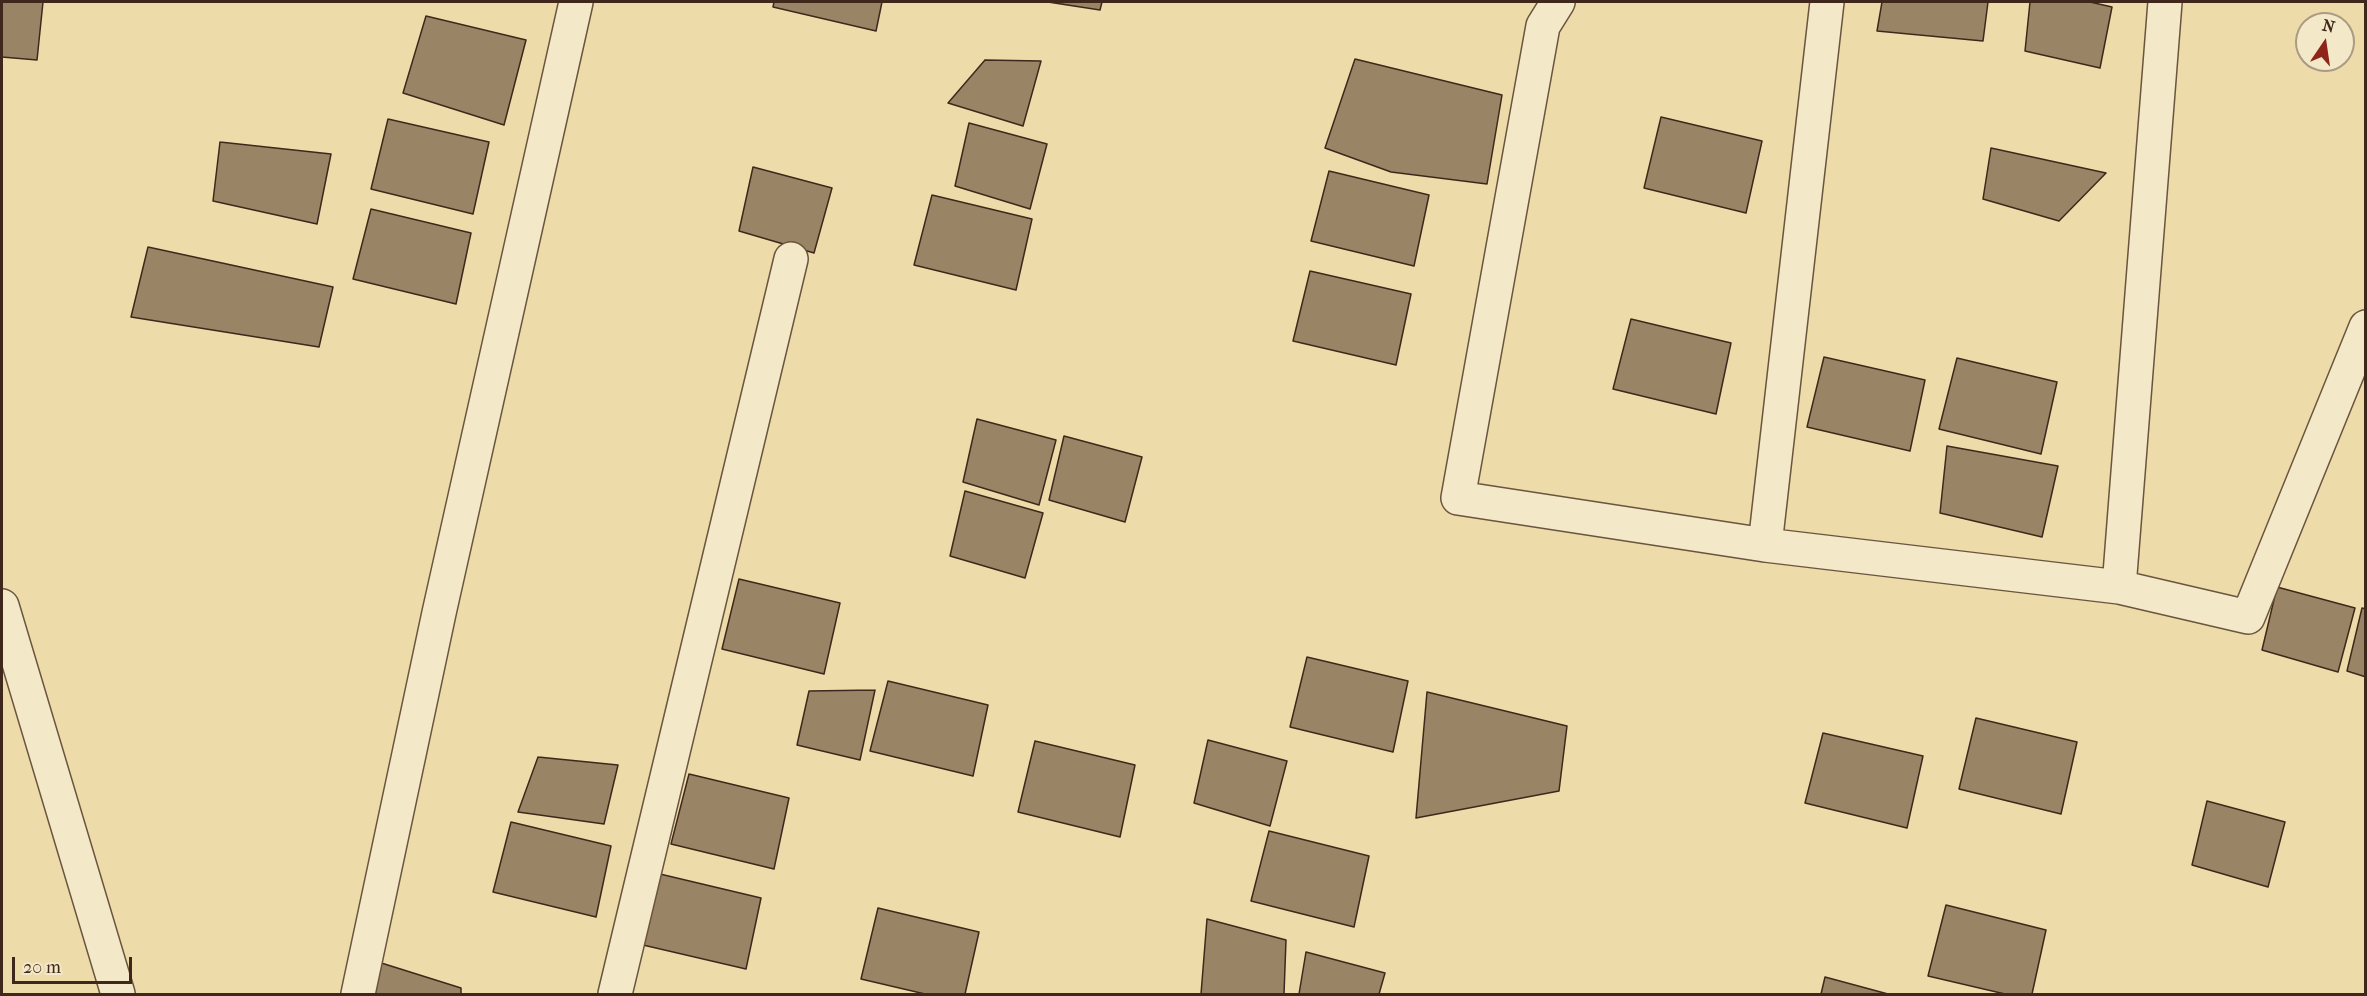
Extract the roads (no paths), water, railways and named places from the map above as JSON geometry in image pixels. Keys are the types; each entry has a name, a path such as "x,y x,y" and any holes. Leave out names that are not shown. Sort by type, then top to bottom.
{"street":[{"path":"358,994 439,614 576,2"},
{"path":"1558,2 1543,26 1458,498 1765,545 2119,587 2248,617 2366,327"},
{"path":"1765,545 1827,2"},
{"path":"2119,587 2165,2"},
{"path":"615,994 791,259"},
{"path":"2,606 118,994"}]}
